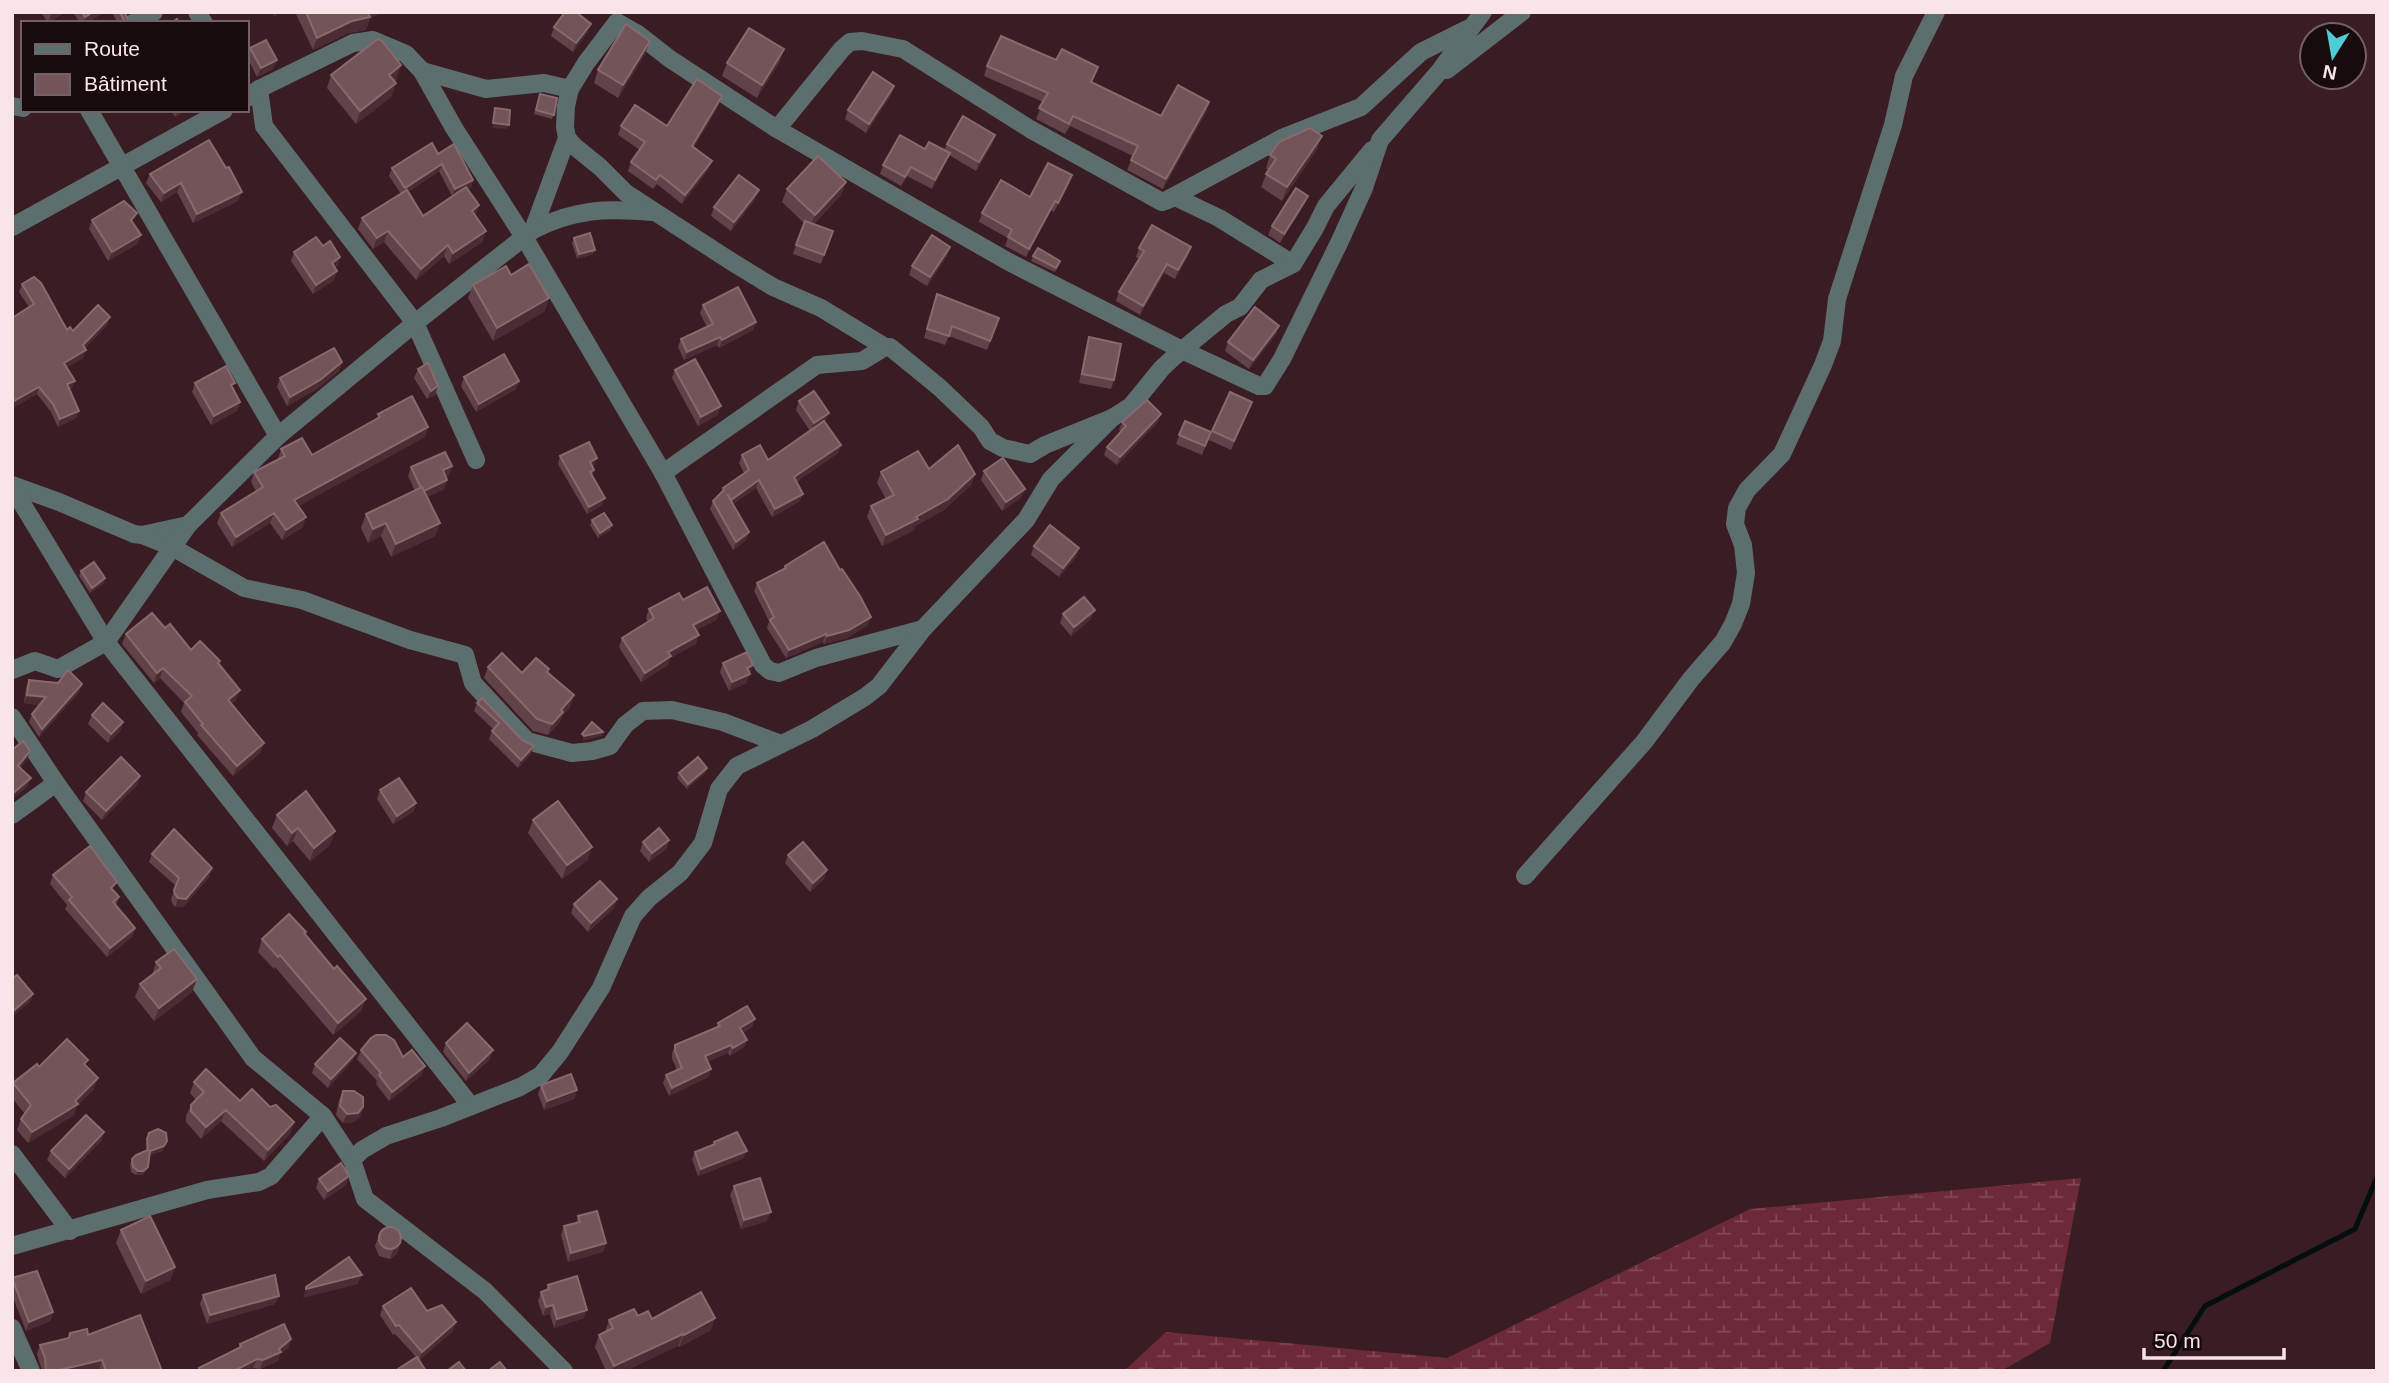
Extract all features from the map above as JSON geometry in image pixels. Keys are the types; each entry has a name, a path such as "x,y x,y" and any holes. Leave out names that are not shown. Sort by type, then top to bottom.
{"street":[{"path":"137,21 154,12"},
{"path":"352,1160 362,1150 386,1136 520,1087 541,1075 561,1052 601,988 633,916 649,898 680,873 703,843 719,789 726,778 737,766 812,729 879,686 923,629 1026,520 1051,479 1112,418 1130,406 1162,368 1182,350 1226,314 1240,307 1261,281 1293,264 1326,206 1430,83 1483,12"},
{"path":"1430,83 1522,12"},
{"path":"1525,876 1644,742 1691,679 1723,642 1733,624 1741,604 1746,573 1743,545 1735,524 1737,508 1747,490 1782,454 1823,365 1832,341 1837,299 1893,125 1904,76 1936,12"},
{"path":"529,234 567,138 566,106 570,89 614,15 670,59 777,130 1009,262 1259,386 1269,382 1339,243 1364,188 1380,140"},
{"path":"1163,202 1282,138 1361,107 1421,52 1470,28"},
{"path":"477,460 415,323 264,126 251,93 353,43 373,40 406,54 422,71 454,128 529,234 663,473 763,665 770,671 779,673 816,658 923,629"},
{"path":"777,130 842,49 850,42 862,41 903,49 1030,129 1163,202"},
{"path":"422,71 486,89 544,83 570,89"},
{"path":"90,112 278,436"},
{"path":"12,227 220,112"},
{"path":"567,138 625,193 740,267 773,286 821,307 885,347 890,347 939,387 981,428 990,441 1003,448 1030,454 1045,445 1112,418"},
{"path":"1163,202 1175,197 1219,218 1293,264"},
{"path":"12,670 35,661 58,669 106,642 188,525 278,436 415,323 529,234 554,220 582,211 602,209 657,212"},
{"path":"663,473 817,365 862,360 885,347"},
{"path":"12,486 172,547 229,582 244,588 302,600 410,640 465,655 473,682 527,741 572,753 593,751 610,746 625,725 643,711 672,710 723,722 781,744"},
{"path":"12,486 106,642 471,1106"},
{"path":"142,535 188,525"},
{"path":"12,717 56,783 253,1058 323,1116 352,1160 365,1199 485,1291 564,1371"},
{"path":"12,815 56,783"},
{"path":"12,1246 206,1189 258,1182 271,1176 323,1116"},
{"path":"12,1154 70,1231"},
{"path":"12,1328 32,1371"}],"green space":[{"path":"2081,1178 2050,1343 2001,1371 1124,1371 1166,1332 1447,1358 1750,1209"}],"building":[{"path":"120,12 125,12 128,21 124,21"},
{"path":"306,12 368,12 370,17 352,21 317,38"},
{"path":"565,12 576,12 591,24 576,43 554,27"},
{"path":"626,24 650,41 623,85 598,70"},
{"path":"749,28 784,49 762,85 727,63"},
{"path":"1001,36 1056,60 1062,49 1098,67 1091,82 1161,116 1178,85 1209,102 1166,179 1131,160 1138,146 1073,116 1069,124 1039,108 1048,93 987,66"},
{"path":"378,39 401,65 389,75 396,83 360,111 331,75"},
{"path":"266,40 277,60 261,68 250,48"},
{"path":"873,72 894,86 869,124 848,110"},
{"path":"697,79 722,96 692,146 712,161 685,195 660,175 656,180 631,162 645,142 621,126 635,105 667,126"},
{"path":"540,94 557,98 554,115 536,110"},
{"path":"495,108 510,110 509,125 493,123"},
{"path":"963,116 995,135 979,162 947,144"},
{"path":"1310,128 1322,136 1287,187 1266,174 1276,159 1270,155 1279,142"},
{"path":"900,135 925,149 929,142 950,153 935,180 911,167 905,177 883,165"},
{"path":"209,140 226,168 229,167 242,192 197,214 181,183 164,193 150,174"},
{"path":"432,143 438,154 454,144 473,180 455,189 442,164 405,188 392,168"},
{"path":"818,156 846,182 815,215 787,189"},
{"path":"1048,163 1072,175 1029,249 1008,237 1012,230 982,213 1001,180 1030,197"},
{"path":"739,175 759,190 734,222 714,207"},
{"path":"466,187 479,205 472,211 486,231 453,253 448,245 421,269 388,231 377,238 362,218 407,190 423,216"},
{"path":"1296,188 1308,196 1284,234 1272,226"},
{"path":"124,201 137,213 131,220 141,235 112,252 92,220"},
{"path":"805,221 833,231 824,255 796,245"},
{"path":"1152,225 1191,247 1178,270 1167,264 1143,306 1119,292 1144,251 1139,248"},
{"path":"590,233 595,250 579,254 574,238"},
{"path":"932,235 950,247 930,277 912,266"},
{"path":"316,237 323,246 330,241 340,257 332,263 337,271 316,285 294,252"},
{"path":"1038,248 1060,261 1056,268 1033,256"},
{"path":"529,264 549,298 497,328 473,285 506,266 511,275"},
{"path":"34,277 41,283 67,330 70,327 73,331 98,305 110,317 83,345 86,350 64,363 75,381 67,384 79,411 60,419 53,404 39,387 12,402 12,318 34,304 22,284"},
{"path":"738,287 756,322 722,340 720,337 687,352 681,339 713,324 703,305"},
{"path":"937,294 999,318 990,341 952,326 949,336 927,329"},
{"path":"1255,307 1279,326 1253,360 1228,342"},
{"path":"1089,337 1121,344 1114,380 1082,374"},
{"path":"334,348 342,362 320,380 290,397 280,378"},
{"path":"504,354 519,381 479,404 464,377"},
{"path":"695,359 721,406 701,417 675,370"},
{"path":"428,363 438,386 431,391 418,369"},
{"path":"226,366 235,383 231,385 240,402 214,416 195,383"},
{"path":"814,391 829,413 814,423 799,401"},
{"path":"1230,392 1252,402 1234,441 1212,431"},
{"path":"412,396 428,427 294,500 306,517 286,530 274,513 236,537 221,513 263,487 254,472 285,456 281,449 302,438 312,455"},
{"path":"1147,400 1161,414 1120,457 1107,447 1126,426 1122,422"},
{"path":"824,421 841,445 794,477 803,494 775,509 759,480 731,500 727,494 749,532 736,542 713,501 723,488 749,470 742,455 760,445 768,460"},
{"path":"1185,421 1211,432 1205,446 1179,435"},
{"path":"589,442 597,458 590,462 594,470 590,472 605,498 589,507 560,456"},
{"path":"958,445 975,474 948,499 916,517 918,519 886,535 871,506 894,495 881,472 918,451 929,469"},
{"path":"445,452 452,466 443,470 447,480 424,491 411,467"},
{"path":"1003,458 1025,489 1006,502 984,471"},
{"path":"422,487 440,523 396,544 386,523 373,529 366,514"},
{"path":"604,513 612,525 600,533 592,520"},
{"path":"1050,525 1079,548 1063,568 1034,546"},
{"path":"824,542 871,617 849,630 827,636 826,634 789,650 770,620 774,617 757,583 786,568 785,566"},
{"path":"94,562 105,578 92,588 81,571"},
{"path":"707,587 720,611 693,625 699,635 668,652 671,656 645,673 622,638 654,618 649,609 679,593 683,600"},
{"path":"1084,597 1095,610 1074,627 1063,614"},
{"path":"152,613 165,628 170,624 191,650 200,641 220,661 218,663 240,690 228,700 264,743 237,766 185,702 192,696 163,668 157,673 126,634"},
{"path":"747,652 753,665 747,668 750,674 732,682 723,663"},
{"path":"502,653 522,673 536,658 549,669 547,672 574,695 552,724 537,719 488,667"},
{"path":"68,670 82,684 42,729 32,714 46,697 27,695 29,680 58,683"},
{"path":"482,698 522,740 534,746 521,760 492,731 499,723 477,703"},
{"path":"103,703 123,722 111,734 92,715"},
{"path":"592,722 603,732 584,736 582,734"},
{"path":"23,741 30,751 18,766 31,778 12,794 12,750"},
{"path":"121,757 140,776 106,811 86,792"},
{"path":"698,757 707,768 688,784 679,773"},
{"path":"399,778 416,803 397,816 380,790"},
{"path":"306,791 335,831 314,848 298,828 292,833 277,815"},
{"path":"558,801 592,847 567,865 533,820"},
{"path":"659,828 669,840 652,853 643,842"},
{"path":"174,829 212,868 186,899 178,898 175,894 179,878 152,854"},
{"path":"803,842 827,870 813,883 788,855"},
{"path":"90,846 117,882 111,888 119,897 113,902 135,928 110,948 69,900 72,897 53,875"},
{"path":"600,881 617,899 591,923 574,904"},
{"path":"289,914 334,969 337,966 366,999 338,1023 280,955 278,957 262,939"},
{"path":"174,949 197,979 159,1008 140,984 161,968 156,962"},
{"path":"17,975 33,994 12,1012 12,979"},
{"path":"747,1006 755,1019 740,1028 747,1040 733,1048 731,1045 705,1056 711,1069 672,1088 666,1075 682,1068 675,1045 720,1026 718,1023"},
{"path":"467,1023 493,1050 469,1073 446,1043"},
{"path":"376,1035 386,1035 394,1040 403,1057 412,1050 425,1066 392,1092 379,1075 381,1073 361,1050"},
{"path":"340,1038 356,1053 331,1079 315,1064"},
{"path":"67,1039 88,1060 84,1064 98,1078 75,1101 78,1104 32,1132 21,1119 31,1105 13,1083 37,1064 39,1067"},
{"path":"206,1069 240,1101 252,1089 270,1107 276,1105 294,1122 268,1150 226,1110 206,1127 191,1111 191,1105 204,1092 194,1082"},
{"path":"571,1074 577,1090 547,1101 541,1085"},
{"path":"343,1091 354,1091 363,1097 363,1107 358,1113 347,1114 340,1106"},
{"path":"86,1115 104,1132 69,1169 51,1151"},
{"path":"158,1129 166,1133 167,1141 164,1146 150,1151 148,1167 138,1171 133,1167 132,1159 148,1150 149,1133"},
{"path":"737,1132 747,1151 701,1169 695,1152"},
{"path":"341,1163 349,1176 328,1191 319,1179"},
{"path":"760,1178 771,1212 744,1220 734,1186"},
{"path":"597,1211 606,1243 571,1253 564,1226 580,1222 578,1216"},
{"path":"150,1216 175,1267 146,1281 121,1230"},
{"path":"386,1227 394,1227 401,1234 401,1242 394,1249 386,1249 379,1242 379,1234"},
{"path":"349,1257 362,1275 306,1289 306,1287"},
{"path":"37,1271 53,1312 29,1322 12,1278"},
{"path":"275,1275 279,1296 210,1315 203,1295"},
{"path":"577,1276 587,1310 557,1319 553,1305 546,1307 541,1292 549,1289 548,1285"},
{"path":"411,1288 427,1311 442,1305 456,1322 422,1352 399,1325 396,1326 383,1306"},
{"path":"701,1292 715,1318 614,1366 599,1335 613,1328 609,1320 634,1309 638,1316 648,1311 652,1319"},
{"path":"140,1315 162,1371 106,1371 102,1360 46,1371 40,1345 69,1338 70,1333 87,1329 88,1335"},
{"path":"284,1324 291,1339 279,1349 281,1352 263,1360 257,1359 234,1371 201,1371 199,1368 241,1347 240,1344"},
{"path":"417,1357 426,1371 395,1371"},
{"path":"459,1362 466,1371 447,1371"},
{"path":"500,1362 507,1371 488,1371"}],"waterway":[{"path":"2163,1371 2205,1306 2355,1229 2377,1177"}]}
